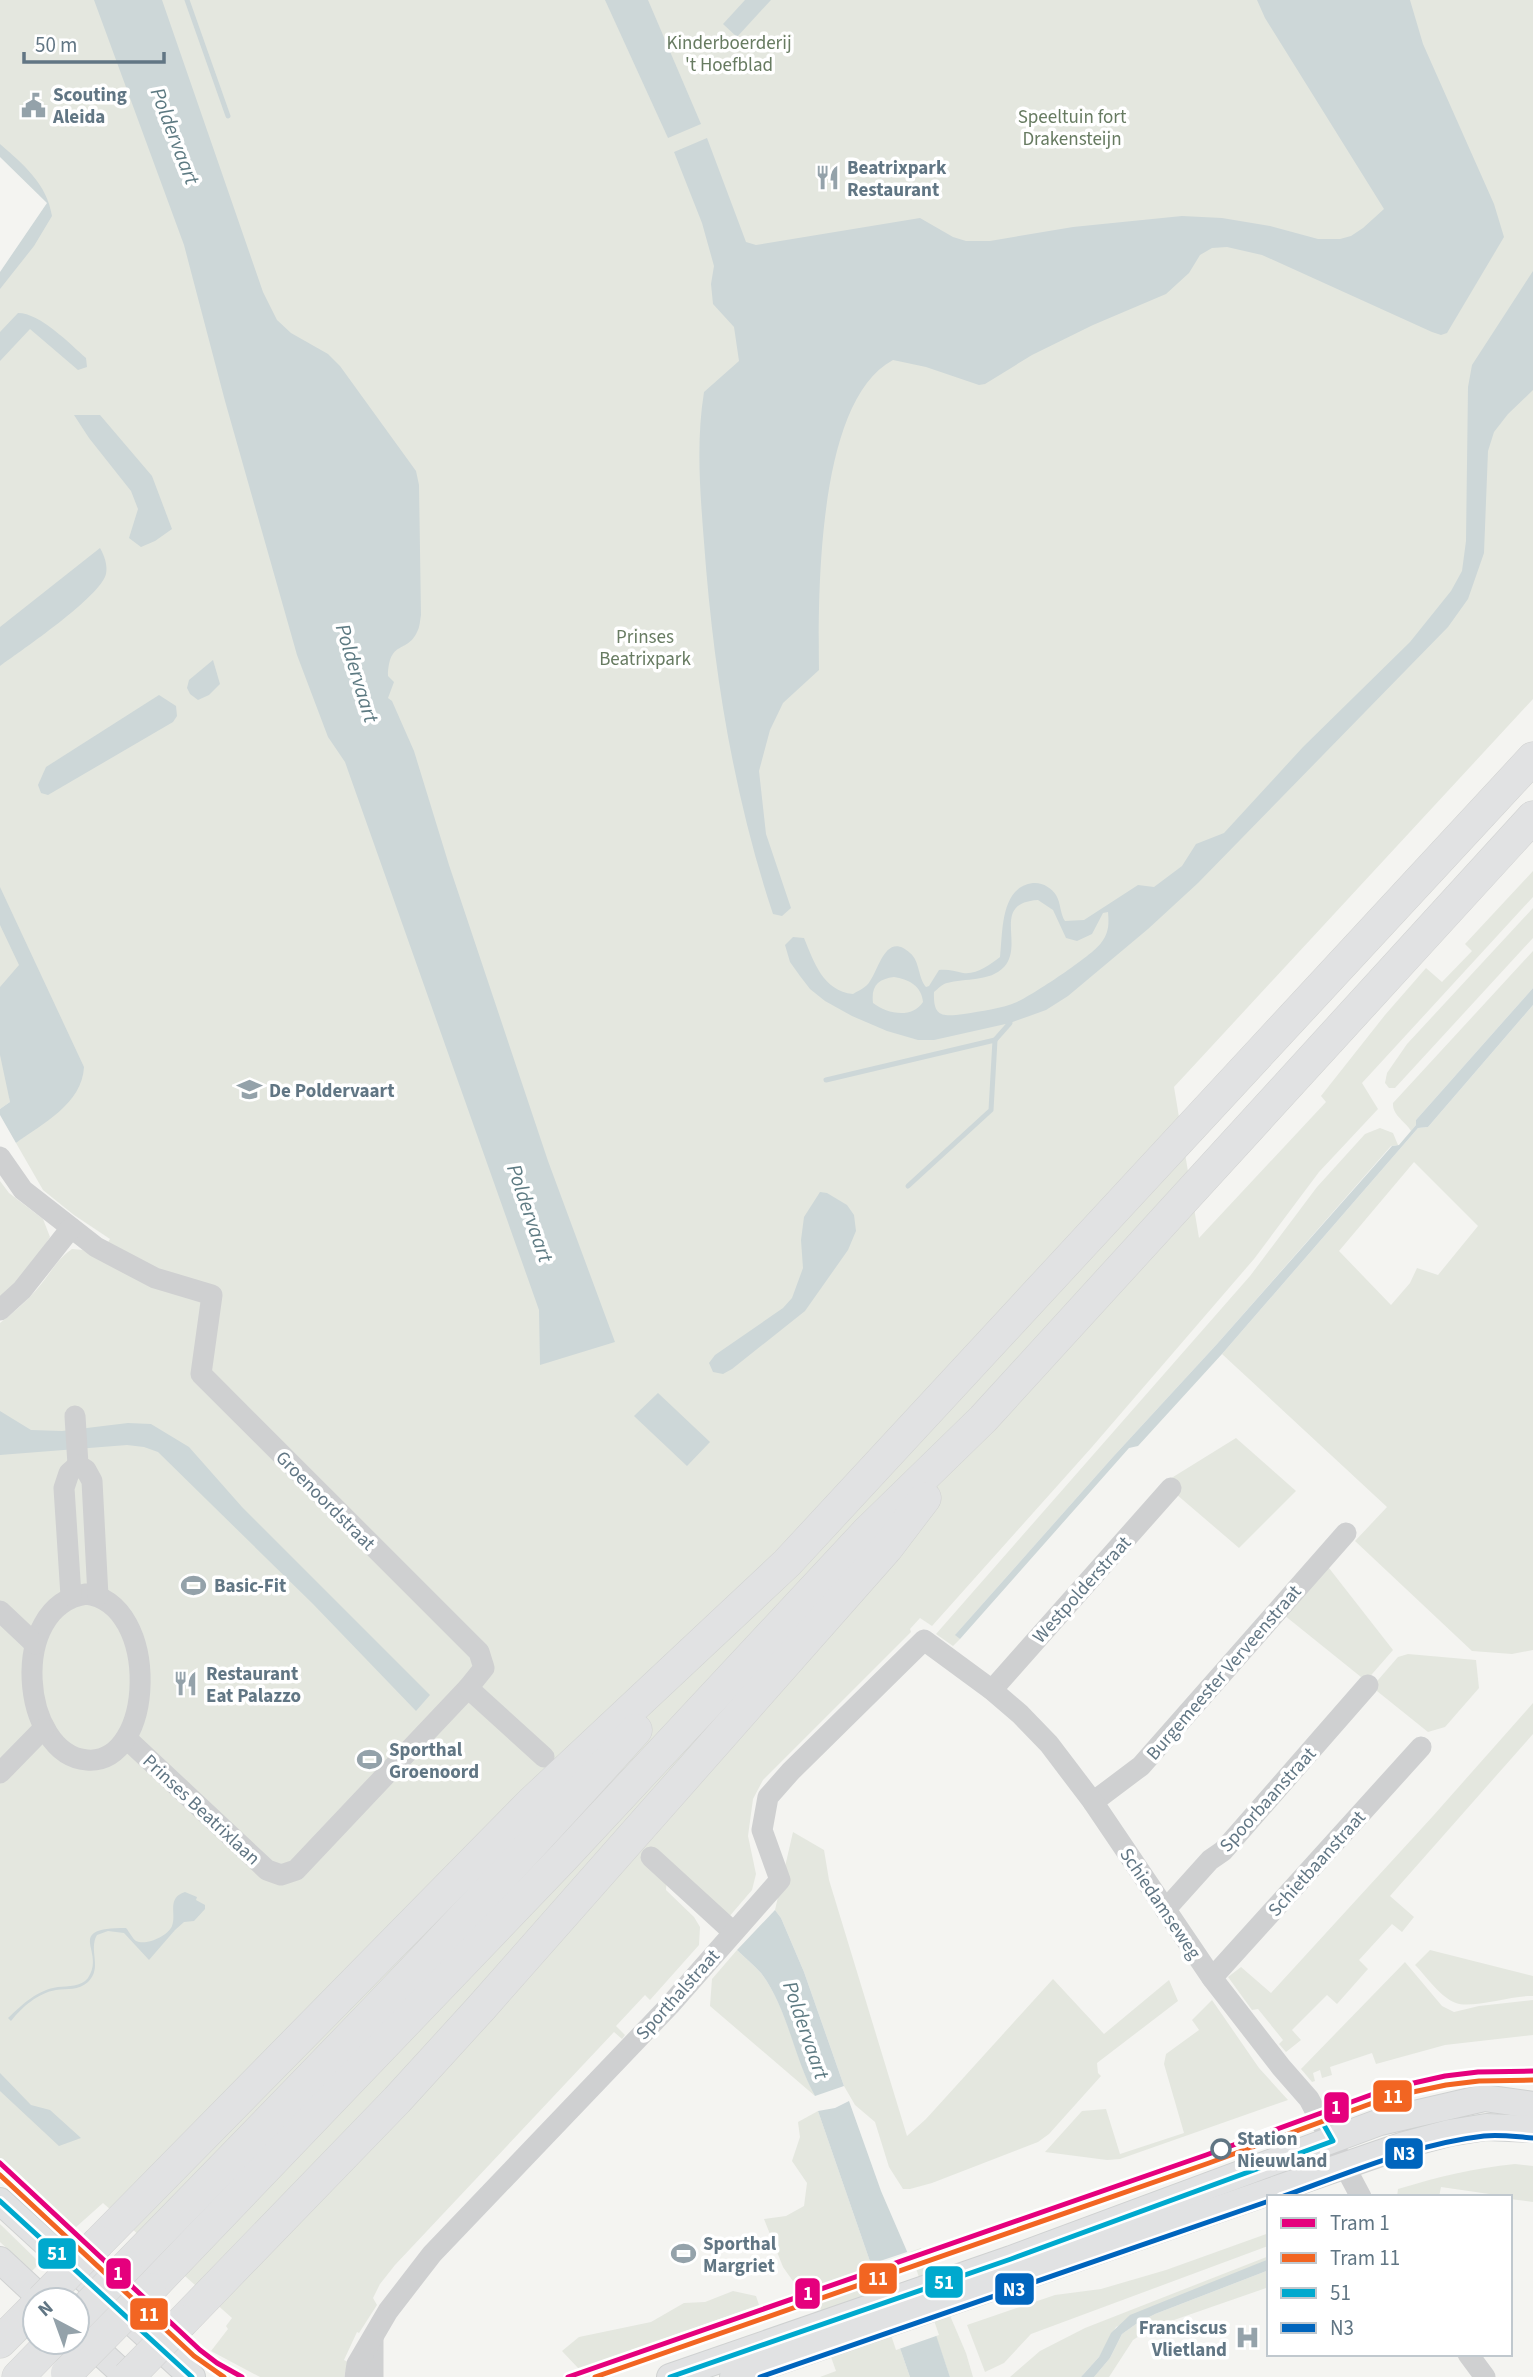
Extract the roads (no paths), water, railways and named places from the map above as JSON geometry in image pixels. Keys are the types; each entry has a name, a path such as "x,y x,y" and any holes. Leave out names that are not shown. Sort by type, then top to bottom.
{"highway":[{"path":"91,2303 325,2064 533,1844 784,1566 1533,758"},
{"path":"128,2377 397,2100 481,2008 825,1598 983,1419 1533,817"},
{"path":"57,2286 531,1803 784,1566"},
{"path":"65,2375 563,1858 825,1598"},
{"path":"18,2377 38,2356"}],"main road":[{"path":"1014,2269 1394,2118 1484,2098 1533,2105"},
{"path":"670,2377 799,2343 1014,2269 1345,2166 1404,2145 1486,2127 1533,2129"},
{"path":"0,2201 192,2377"},
{"path":"0,2260 28,2286"},
{"path":"733,2377 799,2343"},
{"path":"91,2344 128,2377"}],"street":[{"path":"0,1157 23,1190 71,1228 22,1290 0,1310"},
{"name":"Groenoordstraat","path":"71,1228 96,1247 145,1273 212,1295 201,1374 479,1653 484,1668 296,1870 281,1875"},
{"path":"75,1416 78,1461 92,1481 98,1595 71,1596 64,1488 69,1473 78,1461"},
{"name":"Westpolderstraat","path":"992,1690 1171,1489"},
{"name":"Burgemeester Verveenstraat","path":"1093,1802 1141,1766 1346,1533"},
{"name":"Prinses Beatrixlaan","path":"71,1596 50,1613 41,1626 35,1644 34,1691 43,1729 56,1746 70,1757 89,1761 106,1757 127,1739 135,1720 139,1689 139,1663 127,1623 120,1613 98,1595"},
{"path":"0,1611 35,1644"},
{"name":"Schiedamseweg","path":"924,1640 992,1690 1049,1744 1093,1802 1212,1978 1281,2067 1310,2099 1360,2195"},
{"name":"Sporthalstraat","path":"355,2377 357,2364 388,2311 432,2254 662,2012 780,1880 762,1830 768,1797 924,1640"},
{"name":"Spoorbaanstraat","path":"1165,1910 1210,1860 1223,1851 1368,1685"},
{"path":"468,1688 544,1757"},
{"path":"0,1773 43,1729"},
{"name":"Prinses Beatrixlaan","path":"127,1739 267,1870 281,1875"},
{"name":"Schietbaanstraat","path":"1212,1978 1421,1747"},
{"path":"651,1857 733,1933"},
{"name":"Sporthalstraat","path":"373,2339 373,2377"},
{"path":"1469,2356 1485,2377"}],"water":[{"name":"Poldervaart","path":"94,0 162,0 263,292 277,320 291,333 328,354 340,366 416,471 419,485 421,615 419,628 413,639 395,652 389,664 388,676 394,682 388,698 392,701 414,751 449,865 548,1161 615,1342 540,1365 539,1310 345,762 328,737 297,655 184,245"},
{"path":"605,0 648,0 701,124 668,138"},
{"path":"745,0 771,0 737,37 723,24"},
{"path":"1257,0 1410,0 1423,44 1494,204 1504,237 1447,333 1441,335 1262,255 1227,247 1212,248 1200,255 1189,273 1166,294 1032,355 985,384 979,385 926,367 893,360 868,382 849,414 836,455 827,501 819,595 819,670 783,703 770,730 759,771 766,834 791,908 782,916 773,914 747,823 727,730 713,636 701,504 699,448 704,392 739,361 734,327 713,304 711,284 714,266 702,223 674,152 707,138 746,242 756,245 920,218 953,237 966,241 990,241 1073,227 1182,216 1222,218 1270,226 1318,239 1351,236 1384,209 1265,18"},
{"path":"0,144 40,185 45,194 52,216 34,246 0,289 0,272 47,203 0,157"},
{"path":"1533,271 1533,390 1494,432 1488,451 1484,553 1468,599 1448,627 1198,883 1068,996 1046,1010 1010,1023 934,1040 918,1040 887,1031 852,1016 810,989 790,962 785,945 793,937 804,938 821,974 843,992 853,994 867,985 884,954 895,946 902,947 913,956 926,987 939,970 963,973 978,971 1000,957 1005,912 1014,893 1022,886 1036,883 1046,886 1056,895 1065,921 1084,920 1138,885 1154,887 1182,866 1196,844 1224,833 1303,747 1410,642 1451,591 1462,571 1466,541 1468,387 1472,365","holes":["1038,900 1053,910 1066,938 1077,941 1092,934 1103,913 1108,912 1106,936 1096,949 1075,965 1017,1002 956,1015 940,1014 935,1006 934,992 942,985 992,975 1004,967 1010,958 1011,926 1015,908","894,977 909,982 920,992 923,1002 913,1011 892,1012 873,1003 873,992 877,984"]},
{"path":"18,313 36,318 54,330 86,358 87,367 78,370 30,329 0,361 0,332"},
{"path":"74,415 100,415 152,476 172,529 141,547 129,538 138,509 131,491"},
{"path":"100,548 106,567 101,584 59,623 0,666 0,627"},
{"path":"213,660 220,684 209,695 198,700 187,688 189,680"},
{"path":"159,695 176,706 177,716 173,722 48,795 41,793 38,785 46,767"},
{"path":"0,887 84,1067 82,1080 69,1102 16,1143 0,1115 0,1109 10,1102 0,1055 0,987 19,965 0,925"},
{"path":"1533,988 1533,1005 1428,1127 1418,1128 1222,1354 1138,1446 1129,1448 960,1639 955,1635 1392,1146 1399,1145 1416,1125 1416,1120"},
{"path":"820,1192 827,1193 847,1205 854,1215 856,1231 848,1250 805,1311 732,1369 723,1374 713,1372 709,1363 715,1355 783,1308 792,1298 803,1268 801,1240 804,1217"},
{"path":"658,1393 710,1442 687,1466 634,1416"},
{"path":"0,1411 31,1430 62,1431 128,1423 151,1424 189,1447 242,1507 430,1695 416,1711 313,1604 158,1452 127,1445 0,1455"},
{"path":"185,1892 197,1897 196,1900 205,1905 205,1909 194,1921 184,1922 175,1930 149,1960 124,1933 108,1931 97,1935 94,1971 88,1982 77,1988 43,1994 25,2006 11,2021 8,2018 43,1991 78,1985 85,1981 92,1968 90,1943 96,1932 126,1928 136,1941 140,1942 151,1941 166,1933 172,1926 174,1902"},
{"name":"Poldervaart","path":"775,1910 804,1972 844,2086 815,2096 770,1987 761,1973 737,1950"},
{"path":"0,2073 31,2105 50,2110 81,2138 59,2146 0,2091"},
{"path":"849,2101 881,2191 912,2263 950,2377 910,2377 818,2111 835,2108"},
{"path":"1267,2260 1267,2271 1155,2314 1136,2324 1122,2334 1110,2358 1094,2377 1081,2377 1099,2357 1111,2333 1130,2315"}],"waterway":[{"path":"187,0 228,116"},
{"path":"908,1186 991,1110 995,1040 1010,1023"},
{"path":"826,1080 995,1040"}],"tram line":[{"name":"1","path":"568,2377 1206,2155 1387,2089 1445,2076 1478,2072 1533,2071"},
{"name":"11","path":"595,2377 1209,2163 1389,2097 1479,2081 1533,2080"},
{"name":"1","path":"0,2163 200,2350 242,2377"},
{"name":"11","path":"0,2175 194,2356 224,2377"}],"place":[{"name":"Scouting Aleida","path":"33,105"},
{"name":"Beatrixpark Restaurant","path":"827,178"},
{"name":"De Poldervaart","path":"249,1090"},
{"name":"Basic-Fit","path":"194,1585"},
{"name":"Restaurant Eat Palazzo","path":"186,1684"},
{"name":"Sporthal Groenoord","path":"369,1760"},
{"name":"Station Nieuwland","path":"1221,2149"},
{"name":"Sporthal Margriet","path":"683,2254"},
{"name":"Franciscus Vlietland","path":"1247,2338"}],"park label":[{"name":"Kinderboerderij 't Hoefblad","path":"729,53"},
{"name":"Speeltuin fort Drakensteijn","path":"1072,127"},
{"name":"Prinses Beatrixpark","path":"645,647"}]}
